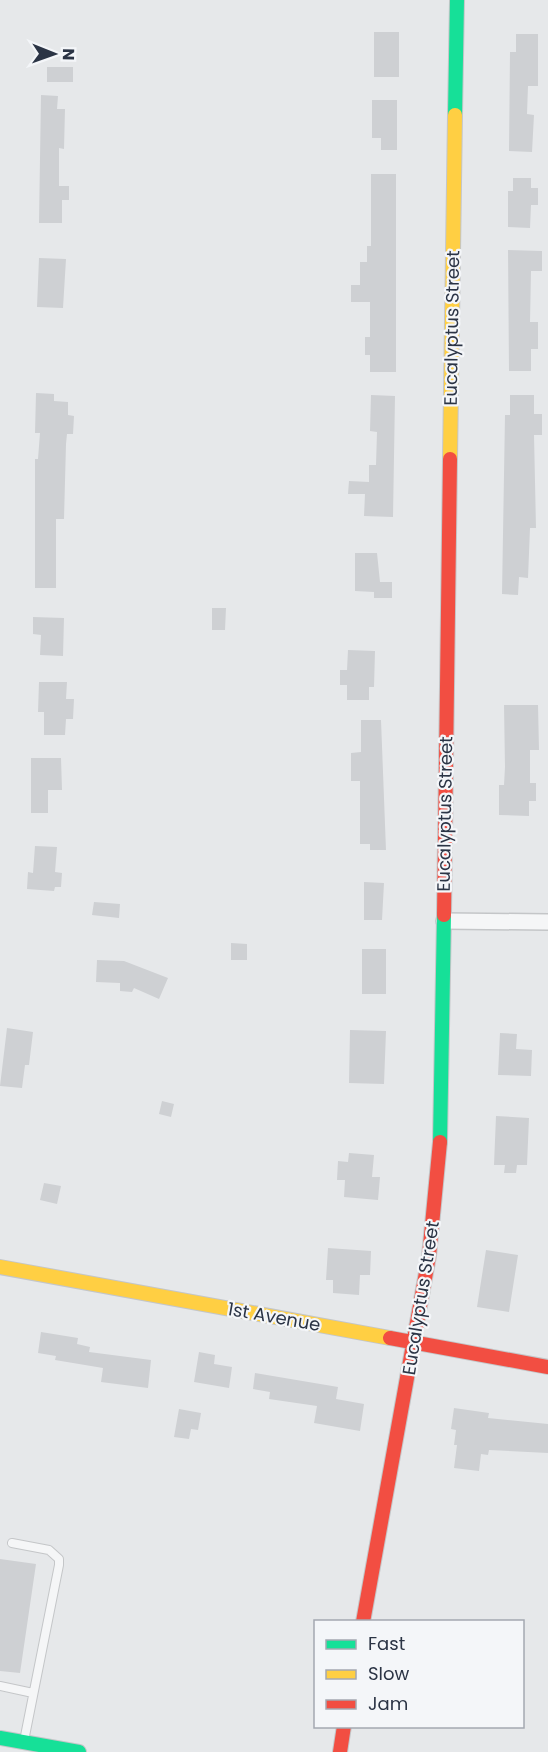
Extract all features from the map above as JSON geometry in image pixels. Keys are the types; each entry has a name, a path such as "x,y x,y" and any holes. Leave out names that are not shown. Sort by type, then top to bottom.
{"main road":[{"name":"Eucalyptus Street","path":"363,1620 414,1342 438,1188 457,0"},
{"name":"1st Avenue","path":"0,1267 548,1367"},
{"path":"340,1752 345,1728"},
{"path":"0,1738 79,1752"}],"street":[{"path":"444,921 548,922"}],"lane":[{"path":"12,1543 49,1550 59,1559 24,1742"},
{"path":"0,1686 33,1693"}],"building":[{"path":"374,32 399,32 399,77 374,77"},
{"path":"516,34 538,34 538,86 528,86 527,114 534,115 532,152 509,151 510,52 516,52"},
{"path":"47,67 73,67 73,82 47,82"},
{"path":"41,95 58,96 57,109 65,109 64,149 59,148 59,186 69,186 69,200 62,200 62,223 39,223"},
{"path":"372,100 397,100 397,150 381,150 381,138 372,138"},
{"path":"371,174 396,174 396,372 370,372 370,355 365,355 365,337 370,337 370,302 351,302 351,285 360,285 360,262 367,262 367,246 371,246"},
{"path":"513,178 531,178 531,188 538,188 538,205 531,205 530,228 508,227 508,191 513,191"},
{"path":"508,250 542,251 542,271 531,271 530,322 538,322 538,349 531,349 531,371 509,371"},
{"path":"39,258 66,259 63,308 37,307"},
{"path":"36,393 54,394 54,401 68,402 68,415 74,416 73,434 67,434 66,444 64,519 56,519 56,588 35,588 35,459 38,459 40,433 35,433"},
{"path":"371,395 395,396 393,517 364,516 365,494 348,494 349,481 369,482 369,465 376,465 377,432 370,431"},
{"path":"510,395 534,395 534,414 542,414 542,435 534,435 536,528 530,528 528,578 519,577 518,595 502,594 505,415 510,415"},
{"path":"355,553 377,553 380,582 392,582 392,598 374,598 374,592 355,591"},
{"path":"212,608 226,608 225,630 212,630"},
{"path":"33,617 64,618 63,656 40,655 41,635 33,634"},
{"path":"348,650 375,651 374,687 369,687 369,700 347,700 347,685 340,685 340,670 347,670"},
{"path":"39,682 67,682 66,699 74,699 73,719 66,719 65,735 44,735 44,712 38,712"},
{"path":"504,705 538,705 539,750 530,750 530,783 536,783 536,801 529,801 529,816 499,815 499,785 504,785 505,767"},
{"path":"361,720 381,720 386,850 370,850 370,844 360,844 360,781 351,781 351,753 361,752"},
{"path":"31,758 61,758 62,790 48,790 48,813 31,813"},
{"path":"35,846 57,847 55,872 62,873 61,887 55,887 54,891 27,889 28,872 33,873"},
{"path":"364,882 384,883 382,920 364,920"},
{"path":"94,902 120,904 119,918 92,915"},
{"path":"231,943 247,944 247,960 231,960"},
{"path":"362,949 386,949 386,994 362,994"},
{"path":"97,960 124,961 168,978 159,999 134,988 132,992 120,991 120,983 96,982"},
{"path":"7,1028 33,1032 29,1065 25,1065 22,1088 0,1086"},
{"path":"350,1030 386,1031 384,1084 349,1083"},
{"path":"500,1033 517,1034 516,1049 532,1050 531,1076 498,1075"},
{"path":"162,1101 174,1104 171,1117 159,1114"},
{"path":"496,1116 529,1118 527,1165 517,1165 516,1173 504,1173 505,1165 494,1165"},
{"path":"349,1153 374,1155 372,1177 380,1177 378,1200 344,1197 345,1180 337,1180 338,1161 348,1162"},
{"path":"44,1183 61,1186 57,1204 40,1200"},
{"path":"328,1248 371,1251 370,1275 360,1275 359,1295 333,1293 333,1280 326,1280"},
{"path":"486,1250 518,1255 509,1312 477,1307"},
{"path":"41,1332 78,1338 77,1344 90,1347 89,1352 151,1360 148,1388 101,1382 103,1368 55,1360 56,1356 38,1353"},
{"path":"199,1352 215,1355 214,1364 232,1367 229,1388 194,1382"},
{"path":"255,1373 338,1387 336,1399 364,1404 360,1431 314,1423 317,1406 269,1399 270,1392 253,1389"},
{"path":"454,1408 489,1413 488,1418 548,1424 548,1453 489,1450 488,1455 481,1454 479,1471 454,1468 456,1430 451,1429"},
{"path":"179,1409 201,1413 198,1430 191,1429 189,1439 174,1437"},
{"path":"0,1559 36,1564 20,1673 0,1671"}],"traffic: fast":[{"path":"455,115 457,0"},
{"path":"440,1142 444,915"},
{"path":"0,1738 79,1752"}],"traffic: slow":[{"path":"450,459 455,115"},
{"path":"0,1267 390,1338"}],"traffic: jam":[{"path":"444,915 450,459"},
{"path":"363,1620 429,1256 440,1142"},
{"path":"390,1338 548,1367"},
{"path":"340,1752 344,1728"}]}
